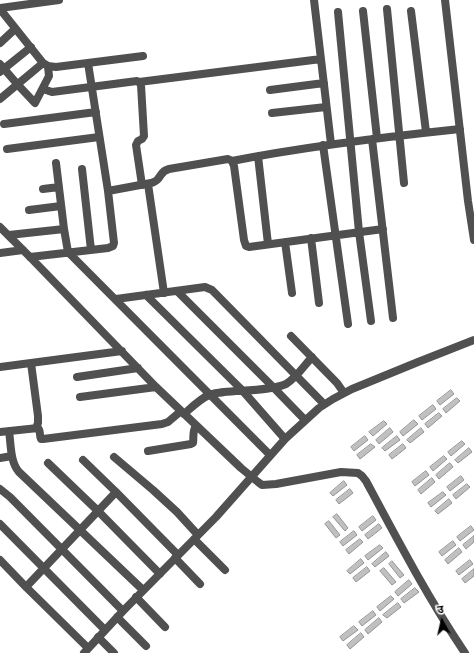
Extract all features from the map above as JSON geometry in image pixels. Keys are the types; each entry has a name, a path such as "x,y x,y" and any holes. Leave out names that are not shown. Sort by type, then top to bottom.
{"street":[{"path":"31,47 2,68 35,103 49,76 45,64 31,47 15,29 1,12 59,0"},
{"path":"314,0 324,83 327,144 336,235 348,324"},
{"path":"445,0 460,129 471,201 474,240"},
{"path":"386,8 404,183"},
{"path":"363,11 383,229 393,318"},
{"path":"411,11 426,132"},
{"path":"338,12 359,232 371,321"},
{"path":"0,42 15,29"},
{"path":"45,64 56,67 143,56"},
{"path":"43,89 52,92 321,59"},
{"path":"30,256 108,248 114,243 108,191 88,63"},
{"path":"0,99 45,64"},
{"path":"139,82 141,85 144,138 138,141 136,145 145,184 164,293"},
{"path":"270,90 324,83"},
{"path":"272,113 326,107"},
{"path":"4,124 96,112"},
{"path":"108,191 145,184 156,180 164,170 169,169 228,159 232,161 327,144 460,129"},
{"path":"7,148 99,136"},
{"path":"258,156 268,244"},
{"path":"232,161 234,166 244,240 245,244 249,247 383,229"},
{"path":"56,163 68,252 270,454"},
{"path":"82,169 91,250"},
{"path":"43,189 60,187"},
{"path":"29,210 61,206"},
{"path":"0,227 30,256 156,387 241,468 262,485 288,482 340,472 358,473 362,476 402,549 464,653"},
{"path":"9,236 64,229"},
{"path":"312,238 319,303"},
{"path":"285,242 292,293"},
{"path":"0,253 23,250"},
{"path":"116,299 204,287 212,290 324,404"},
{"path":"177,291 305,420"},
{"path":"146,295 242,390 285,439"},
{"path":"291,336 337,383 344,393"},
{"path":"0,560 86,651 136,597 216,517 270,454 318,408 352,388 474,340"},
{"path":"0,367 122,351"},
{"path":"36,428 39,429 40,437 43,439 162,424 168,422 201,399 211,394 242,390 258,390 286,383 295,376 312,357"},
{"path":"31,363 38,416 36,428"},
{"path":"77,377 138,368"},
{"path":"80,397 156,387"},
{"path":"148,451 193,443 193,430 196,425"},
{"path":"0,432 36,428"},
{"path":"9,431 15,468 143,590"},
{"path":"0,458 12,456"},
{"path":"114,457 177,512 196,537 225,570"},
{"path":"82,460 116,492 177,556 200,584"},
{"path":"48,463 160,574"},
{"path":"0,489 62,549 120,614 146,646"},
{"path":"26,587 116,492"},
{"path":"0,524 104,630"},
{"path":"136,597 165,627"},
{"path":"98,637 114,653"}],"building":[{"path":"451,390 454,394 440,405 437,401"},
{"path":"457,398 460,401 446,413 443,409"},
{"path":"433,405 436,409 422,420 419,416"},
{"path":"439,413 442,416 428,428 425,424"},
{"path":"414,420 418,424 403,436 400,432"},
{"path":"384,421 387,424 373,436 369,432"},
{"path":"390,428 393,432 379,444 376,440"},
{"path":"421,428 424,432 410,443 407,440"},
{"path":"365,436 368,440 354,451 351,447"},
{"path":"397,436 400,440 385,451 382,448"},
{"path":"462,441 465,444 451,456 448,452"},
{"path":"371,444 375,447 360,459 357,455"},
{"path":"403,444 406,448 392,459 389,455"},
{"path":"469,448 472,452 458,463 455,460"},
{"path":"444,456 447,459 433,471 430,467"},
{"path":"450,463 453,467 439,479 436,475"},
{"path":"426,471 429,475 415,486 412,482"},
{"path":"461,476 464,480 450,491 447,487"},
{"path":"432,478 435,482 421,494 418,490"},
{"path":"344,481 347,485 333,496 330,493"},
{"path":"467,484 470,487 456,499 453,495"},
{"path":"350,489 353,493 339,504 336,500"},
{"path":"443,492 446,495 431,507 428,503"},
{"path":"449,499 452,503 438,514 435,511"},
{"path":"337,514 348,528 345,531 333,517"},
{"path":"373,516 376,520 362,531 359,527"},
{"path":"329,521 340,535 336,538 325,524"},
{"path":"379,524 382,528 368,539 365,535"},
{"path":"471,526 474,530 460,541 457,537"},
{"path":"354,531 357,535 343,546 340,542"},
{"path":"474,536 474,542 466,549 463,545"},
{"path":"360,539 363,542 349,554 346,550"},
{"path":"453,541 456,545 442,556 439,552"},
{"path":"380,545 383,548 368,560 365,556"},
{"path":"459,548 462,552 448,564 445,560"},
{"path":"386,552 389,556 375,567 372,564"},
{"path":"361,559 364,563 350,574 347,571"},
{"path":"470,560 473,564 459,575 456,571"},
{"path":"392,561 404,575 400,578 389,564"},
{"path":"367,567 370,571 356,582 353,578"},
{"path":"384,568 396,582 392,585 380,571"},
{"path":"474,569 474,576 465,583 462,579"},
{"path":"409,580 412,584 398,596 395,592"},
{"path":"415,588 419,592 404,603 401,599"},
{"path":"391,596 394,599 380,611 377,607"},
{"path":"398,603 401,607 387,618 383,615"},
{"path":"373,611 376,615 362,626 359,622"},
{"path":"379,618 382,622 368,634 365,630"},
{"path":"354,626 358,630 343,641 340,637"},
{"path":"361,633 364,637 350,649 347,645"}]}
